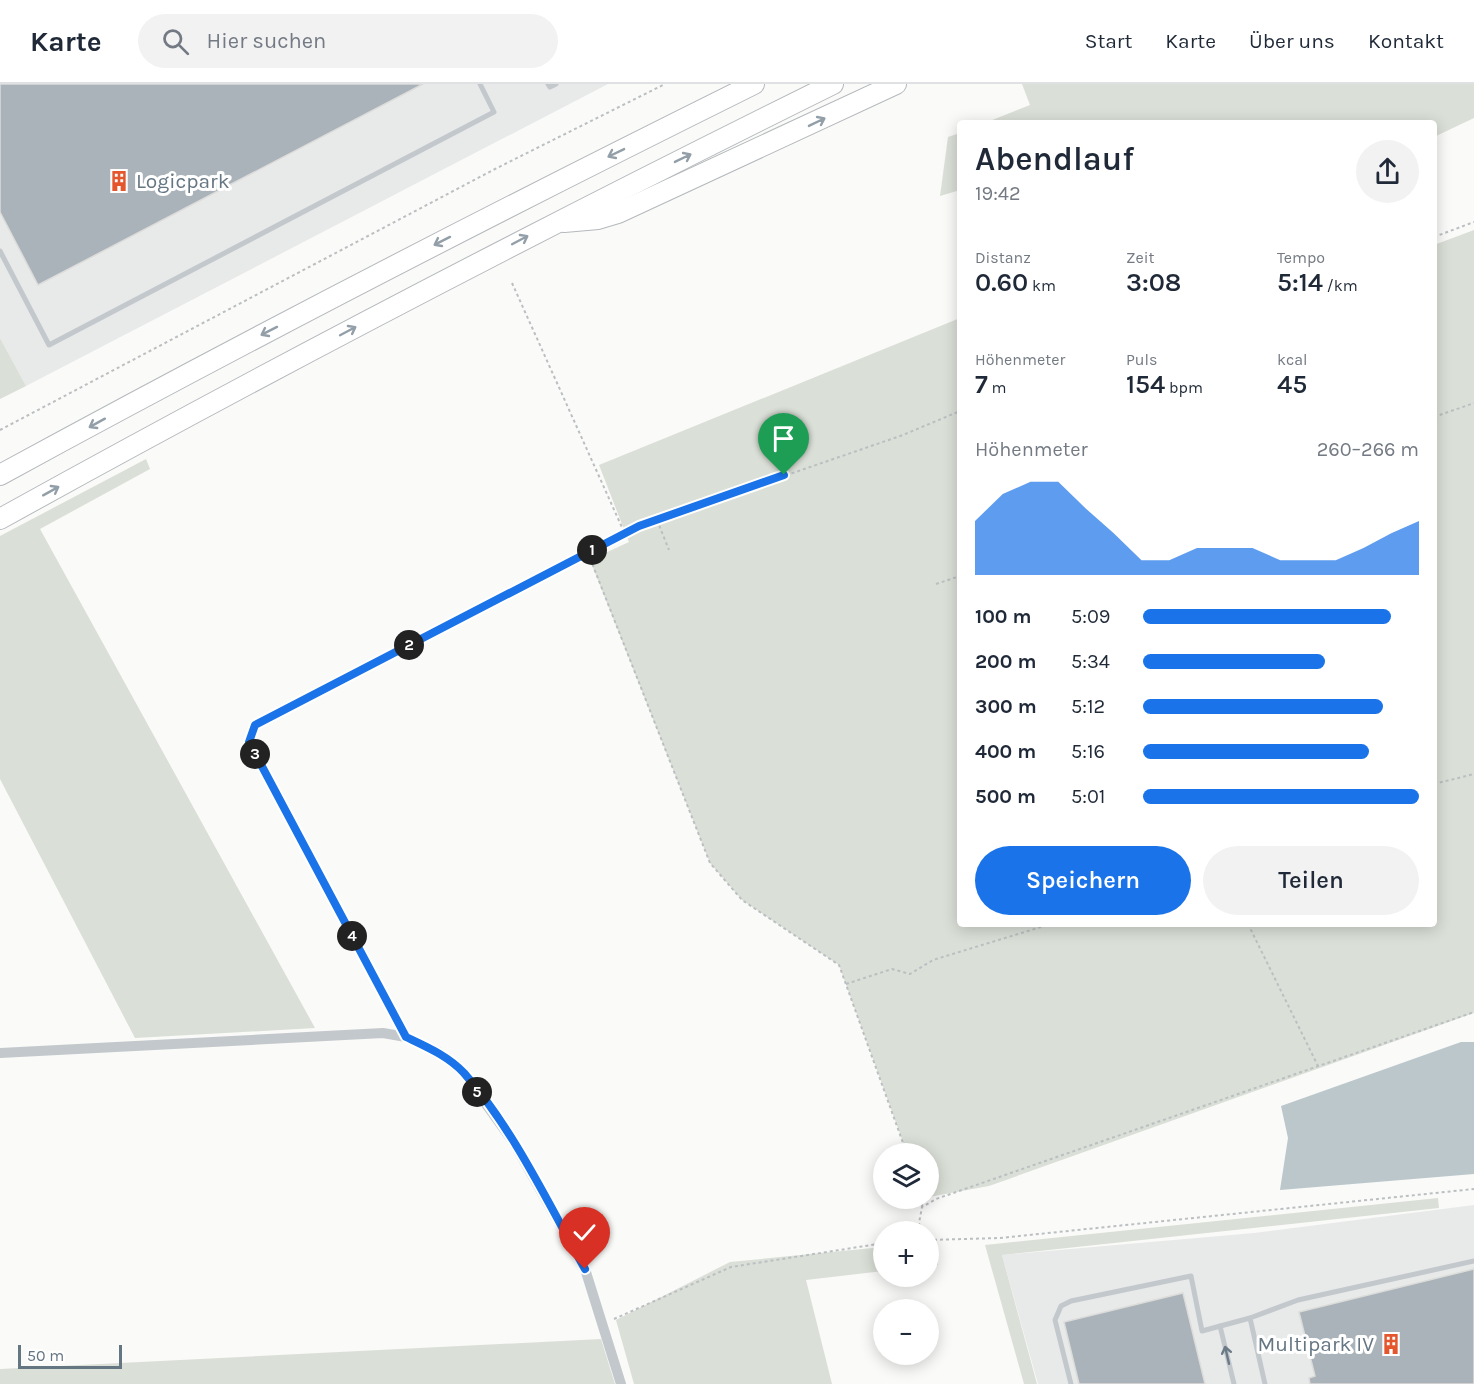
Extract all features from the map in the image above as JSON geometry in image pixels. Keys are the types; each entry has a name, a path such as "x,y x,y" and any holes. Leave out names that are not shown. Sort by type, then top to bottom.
{"highway":[{"path":"0,476 200,366 542,189 754,84"},
{"path":"0,519 203,407 556,222 833,84"},
{"path":"556,222 598,219 618,213 896,84"}],"street":[{"path":"0,1053 383,1033 406,1037 438,1052 463,1072 514,1143 585,1269 621,1384"}],"lane":[{"path":"0,251 49,345 494,112 480,84"},
{"path":"548,84 550,87 556,84"},
{"path":"1071,1384 1055,1320 1061,1306 1071,1301 1191,1276 1202,1331 1250,1318 1298,1300 1474,1261"},
{"path":"1250,1318 1264,1384"},
{"path":"1220,1326 1234,1384"}],"path":[{"path":"0,430 495,169 665,84"},
{"path":"1437,236 1474,222"},
{"path":"512,283 624,534"},
{"path":"1437,416 1474,403"},
{"path":"406,1037 249,742 255,725 624,534 657,520 903,435 957,412"},
{"path":"657,520 669,550"},
{"path":"588,553 710,863 742,900 839,965 903,1143"},
{"path":"936,584 957,577"},
{"path":"1437,783 1474,774"},
{"path":"846,984 892,969 910,974 933,960 1041,927"},
{"path":"1249,927 1318,1066"},
{"path":"939,1198 1474,1012"},
{"path":"939,1240 1000,1238 1474,1189"},
{"path":"604,1324 731,1267 873,1245"}],"shaded area":[{"path":"0,84 608,84 26,386 0,338"},
{"path":"1022,84 1474,84 1474,118 1437,136 1437,120 992,120 1030,105"},
{"path":"957,134 957,191 940,196 948,137"},
{"path":"1474,230 1474,1013 989,1186 939,1195 939,1143 903,1143 839,965 742,900 710,863 590,560 629,542 599,465 957,319 957,927 1437,927 1437,244"},
{"path":"0,338 26,386 0,399"},
{"path":"146,459 150,469 40,529 315,1028 135,1038 0,779 0,536"},
{"path":"1461,1042 1474,1042 1474,1174 1280,1190 1288,1138 1281,1106"},
{"path":"1438,1198 1439,1208 1002,1255 1037,1384 1024,1384 985,1245"},
{"path":"1474,1205 1474,1384 1038,1384 1002,1255 1254,1233"},
{"path":"873,1248 873,1272 806,1280 832,1384 634,1384 616,1320 730,1262"},
{"path":"601,1339 615,1384 0,1384 0,1369"}],"building":[{"name":"Logicpark","path":"0,84 423,84 38,285 0,212"},
{"name":"Multipark IV","path":"1474,1269 1474,1384 1310,1384 1309,1378 1315,1376 1299,1312"},
{"name":"Multipark IV","path":"1183,1293 1205,1384 1079,1384 1064,1322"}],"place":[{"name":"Logicpark","path":"119,181"},
{"name":"Multipark IV","path":"1391,1344"}],"route":[{"path":"585,1269 514,1143 463,1072 438,1052 406,1037 249,742 255,725 639,526 784,475"}]}
